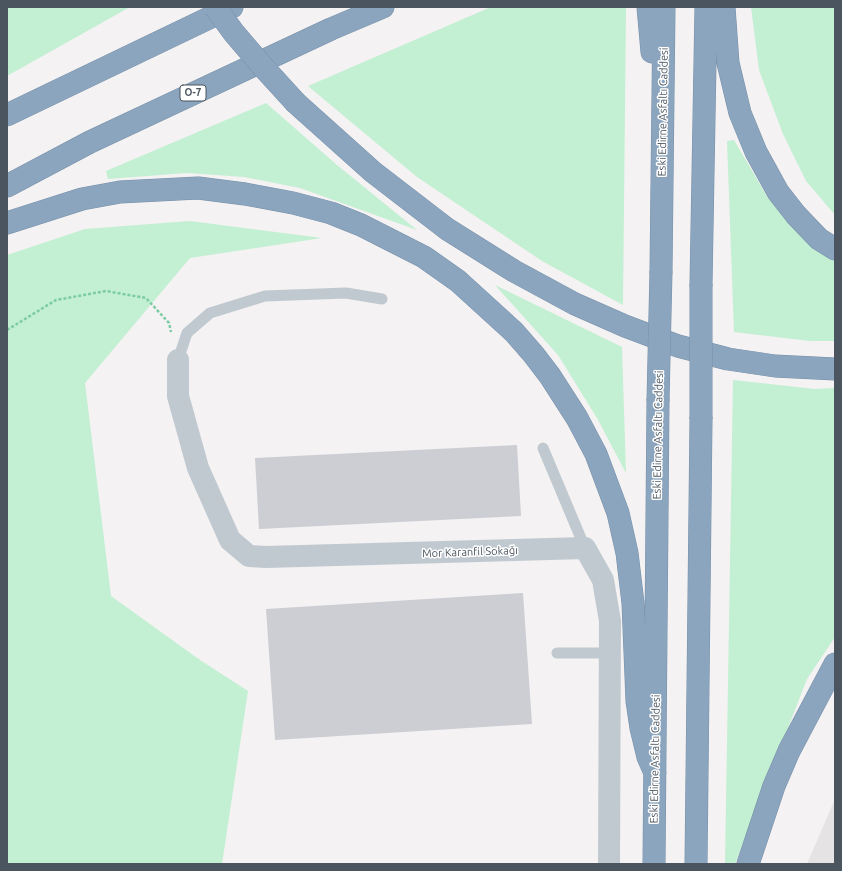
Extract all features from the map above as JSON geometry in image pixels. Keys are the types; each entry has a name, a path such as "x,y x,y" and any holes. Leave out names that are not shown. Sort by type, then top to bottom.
{"highway":[{"path":"215,7 264,68 296,102 373,172 447,229 514,271 575,304 625,326 678,346 728,359 775,366 835,369"},
{"path":"7,115 232,7"},
{"name":"O-7","path":"7,186 90,142 331,29 383,7"},
{"path":"648,7 655,72 663,112"},
{"name":"Eski Edirne Asfaltı Caddesi","path":"654,864 658,401 664,7"},
{"path":"696,864 701,284 706,7"},
{"path":"724,7 728,63 740,113 756,152 778,192 796,215 819,238 835,249"},
{"path":"7,223 82,199 120,192 198,188 238,193 293,203 331,213 361,225 424,257 458,281 514,332 542,366 577,418 596,454 618,513 628,553 633,604 637,701 641,728 648,757 655,773"},
{"path":"748,864 774,786 789,751 835,664"}],"street":[{"name":"Mor Karanfil Sokağı","path":"178,360 178,396 198,468 230,540 249,556 266,557 586,548"},
{"path":"586,548 603,580 610,621 609,864"}],"lane":[{"path":"178,360 188,333 210,313 265,296 346,293 382,299"},
{"path":"543,448 586,548"},
{"path":"557,653 610,653"}],"path":[{"path":"7,330 56,300 106,291 146,298 169,323 178,360"}],"shaded area":[{"path":"835,799 835,864 807,864"}],"green space":[{"path":"7,7 130,7 7,76"},
{"path":"491,7 626,7 623,305 542,261 417,177 308,86"},
{"path":"751,7 835,7 835,215 806,181 783,134 759,70"},
{"path":"266,103 337,165 417,230 300,188 244,177 187,173 108,179 106,171"},
{"path":"734,140 768,198 812,245 835,261 835,341 810,341 734,332 727,141"},
{"path":"190,221 322,238 190,258 85,383 111,596 200,660 248,691 222,864 7,864 7,255 85,229"},
{"path":"495,285 622,347 626,473 597,418 558,355"},
{"path":"733,380 815,389 835,388 835,637 807,679 735,864 725,864"}],"building":[{"path":"517,445 521,516 259,529 255,458"},
{"path":"523,593 532,724 275,740 266,609"}]}
